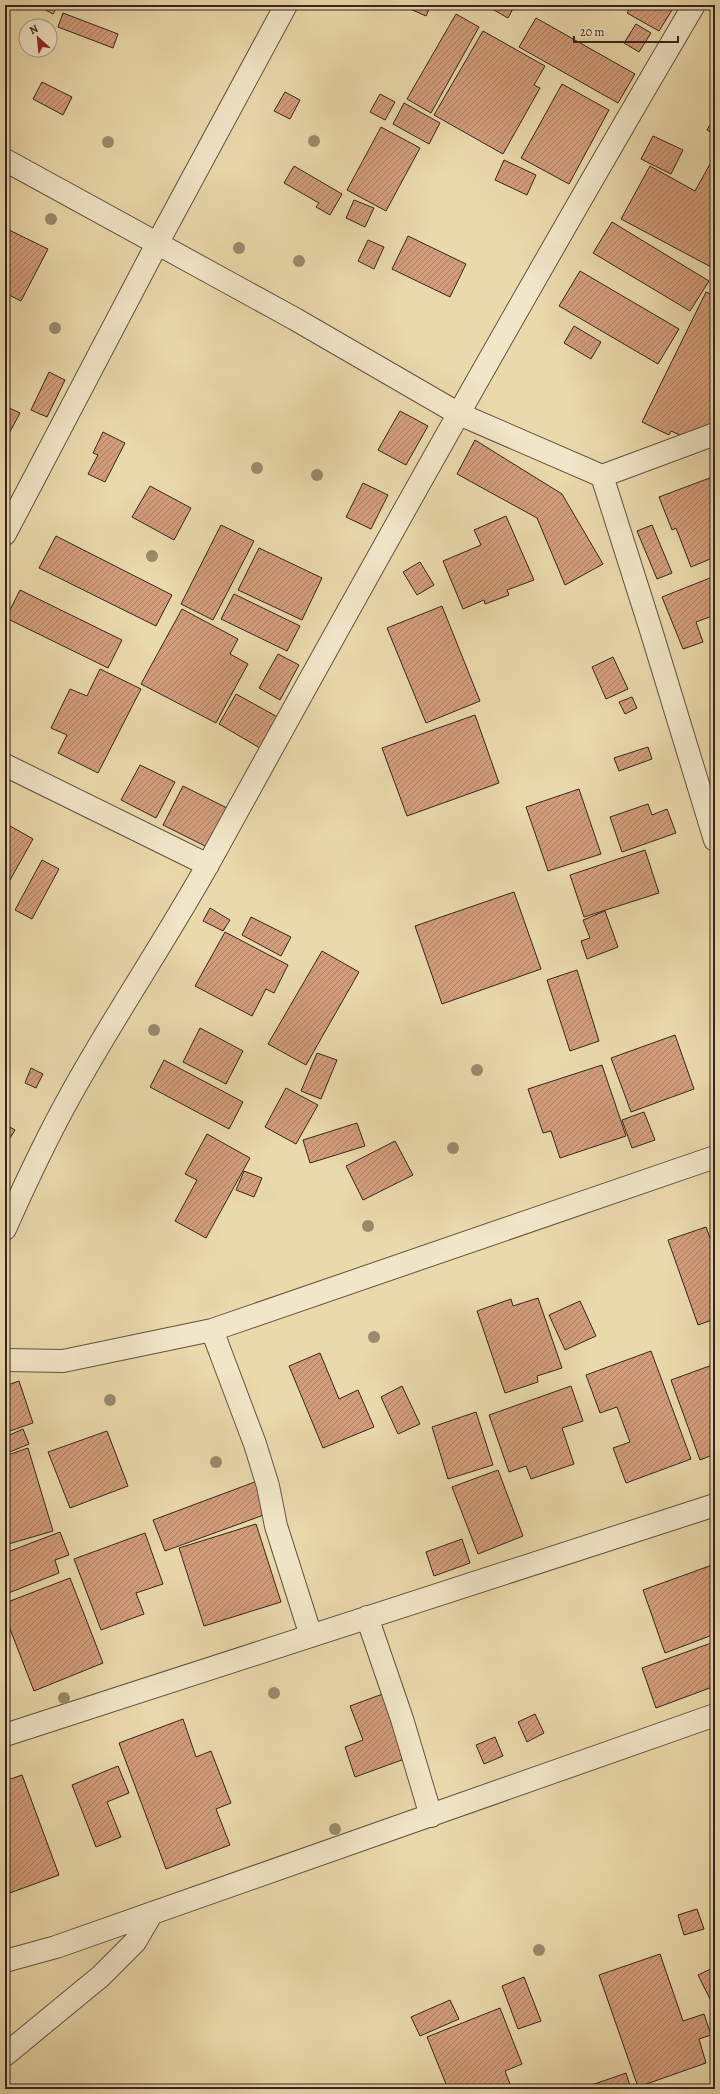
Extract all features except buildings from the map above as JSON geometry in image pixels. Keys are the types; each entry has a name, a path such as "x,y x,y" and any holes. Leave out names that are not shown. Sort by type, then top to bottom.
{"street":[{"path":"5,534 157,244 286,5"},
{"path":"5,1229 28,1179 70,1096 208,865 334,634 592,178 694,5"},
{"path":"5,160 295,319 459,414 602,476 715,434"},
{"path":"602,476 709,801 715,840"},
{"path":"5,765 208,865"},
{"path":"5,1360 63,1361 212,1330 715,1157"},
{"path":"212,1330 255,1444 268,1486 276,1526 311,1636"},
{"path":"5,1736 715,1505"},
{"path":"367,1617 402,1719 431,1816"},
{"path":"5,1961 56,1947 715,1715"},
{"path":"5,2055 101,1976 135,1942 152,1913"}]}
